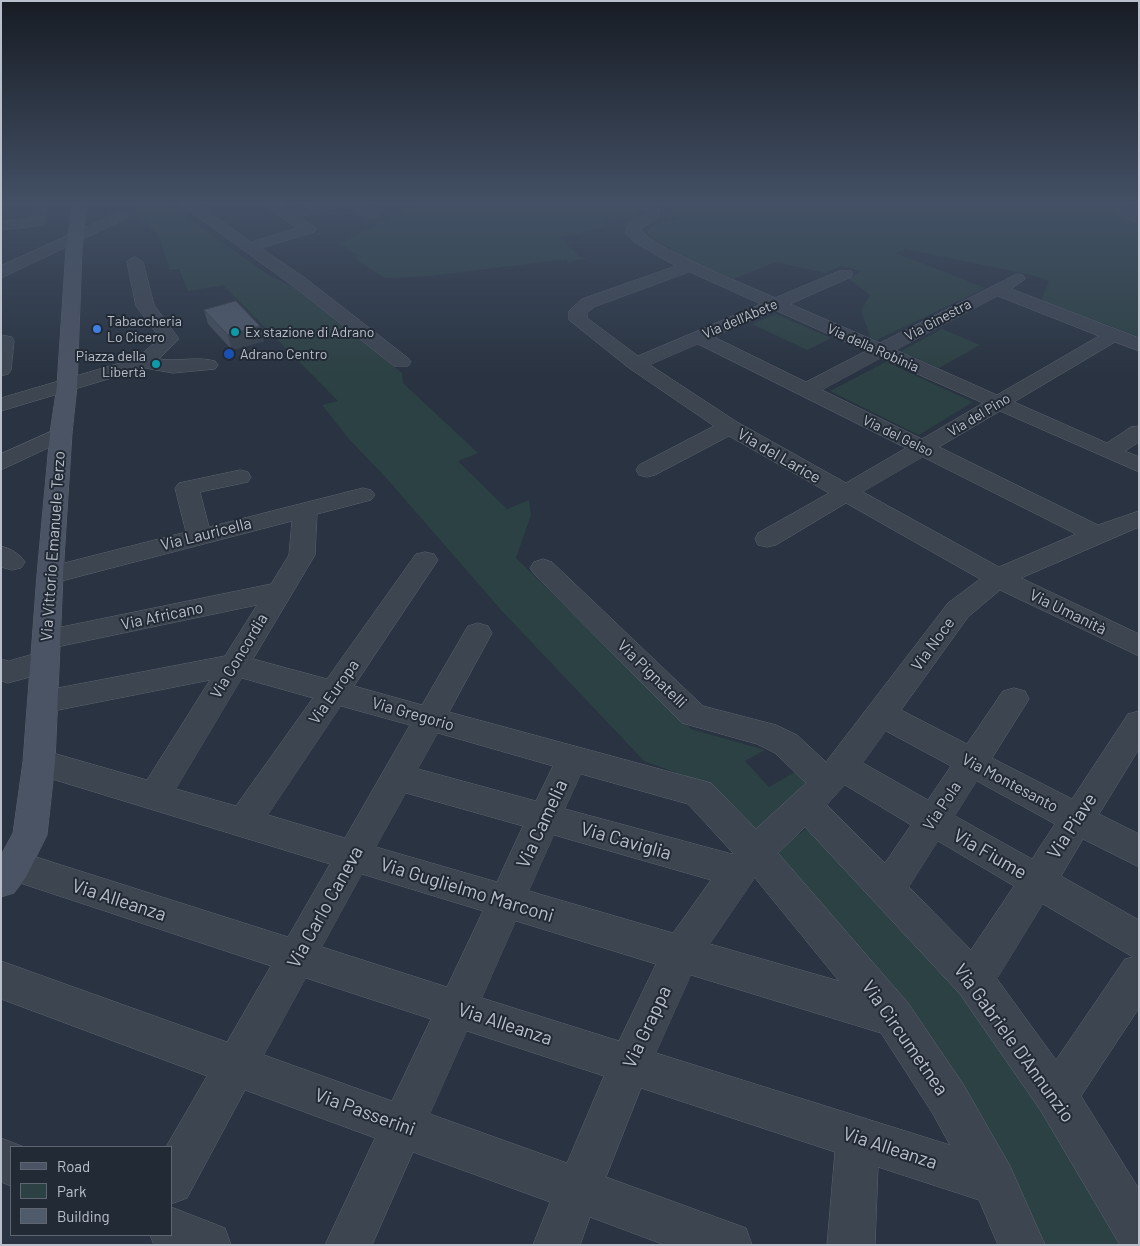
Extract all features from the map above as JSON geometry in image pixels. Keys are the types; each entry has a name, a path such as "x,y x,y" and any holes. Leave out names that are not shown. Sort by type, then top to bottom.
{"street":[{"path":"6,268 20,261"},
{"name":"Via Vittorio Emanuele Terzo","path":"8,874 30,835 40,762 50,575 61,433 67,386 75,261"},
{"path":"270,261 300,282 401,362"},
{"name":"Via della Robinia","path":"680,261 774,305 1139,465"},
{"path":"1,405 144,362 170,339 145,306 134,262"},
{"name":"Via del Larice","path":"689,266 588,303 578,311 578,320 636,364 729,428 998,578"},
{"name":"Via dell'Abete","path":"636,364 845,274"},
{"name":"Via Ginestra","path":"806,390 1017,279"},
{"path":"997,289 1139,345"},
{"name":"Via del Pino","path":"767,539 1114,335"},
{"name":"Via del Gelso","path":"699,337 1097,534"},
{"path":"1,341 4,341 1,370"},
{"path":"144,362 173,367 208,365"},
{"path":"647,470 729,428"},
{"path":"1109,451 1139,432"},
{"path":"1,463 61,433"},
{"path":"200,536 187,488 240,477"},
{"name":"Via Lauricella","path":"50,575 363,495"},
{"name":"Via Concordia","path":"154,797 302,555 305,509"},
{"name":"Via Noce","path":"757,852 825,785 882,714 958,610 998,578 1097,534 1139,518"},
{"name":"Via Europa","path":"243,824 425,560"},
{"name":"Via Pignatelli","path":"543,568 693,715 765,734 786,744 825,785"},
{"name":"Via Umanità","path":"998,578 1139,646"},
{"name":"Via Africano","path":"1,670 8,672 46,651 278,592"},
{"name":"Via Carlo Caneva","path":"172,1180 478,633"},
{"name":"Via Gregorio","path":"43,701 234,665 698,793 757,852"},
{"name":"Via Pola","path":"888,888 1014,699"},
{"name":"Via Montesanto","path":"882,714 1139,852"},
{"name":"Via Piave","path":"974,980 1139,723"},
{"name":"Via Camelia","path":"348,1245 572,758"},
{"name":"Via Guglielmo Marconi","path":"40,762 894,1017"},
{"name":"Via Caviglia","path":"398,777 544,818 757,852"},
{"name":"Via Fiume","path":"825,785 933,820 1139,941"},
{"name":"Via Gabriele D'Annunzio","path":"825,785 888,888 974,980 1056,1096 1139,1232"},
{"name":"Via Grappa","path":"556,1245 630,1064 681,954 757,852"},
{"name":"Via Circumetnea","path":"757,852 894,1017 948,1099 994,1182 1022,1245"},
{"name":"Via Alleanza","path":"8,874 297,957 994,1182"},
{"path":"1056,1096 1139,973"},
{"name":"Via Passerini","path":"1,980 729,1245"},
{"path":"851,1245 858,1138"},
{"path":"172,1230 208,1245"}],"green space":[{"path":"167,261 249,261 270,276 292,286 402,373 403,383 478,453 458,461 507,509 529,500 531,515 516,558 691,729 765,750 745,761 769,787 795,772 809,784 753,832 685,776 644,761 501,610 388,480 349,439 322,405 338,401 223,285 188,291 179,269 170,270"},
{"path":"359,261 549,261 430,276 385,278"},
{"path":"692,261 917,261 985,288 877,340 871,339 861,311 870,295 849,279 861,271 842,266 825,273 776,262 733,279"},
{"path":"964,261 1139,261 1139,337 1041,300 1049,281 1032,275"},
{"path":"776,314 831,338 807,350 752,324"},
{"path":"942,329 980,345 939,368 901,351"},
{"path":"886,362 973,402 919,435 830,391"},
{"path":"810,826 902,921 991,1030 1098,1195 1121,1245 1032,1245 771,855"}],"building":[{"path":"236,301 260,326 228,335 204,310"}],"place":[{"name":"Tabaccheria Lo Cicero","path":"97,329"},
{"name":"Ex stazione di Adrano","path":"235,332"},
{"name":"Adrano Centro","path":"229,354"},
{"name":"Piazza della Libertà","path":"156,364"}]}
